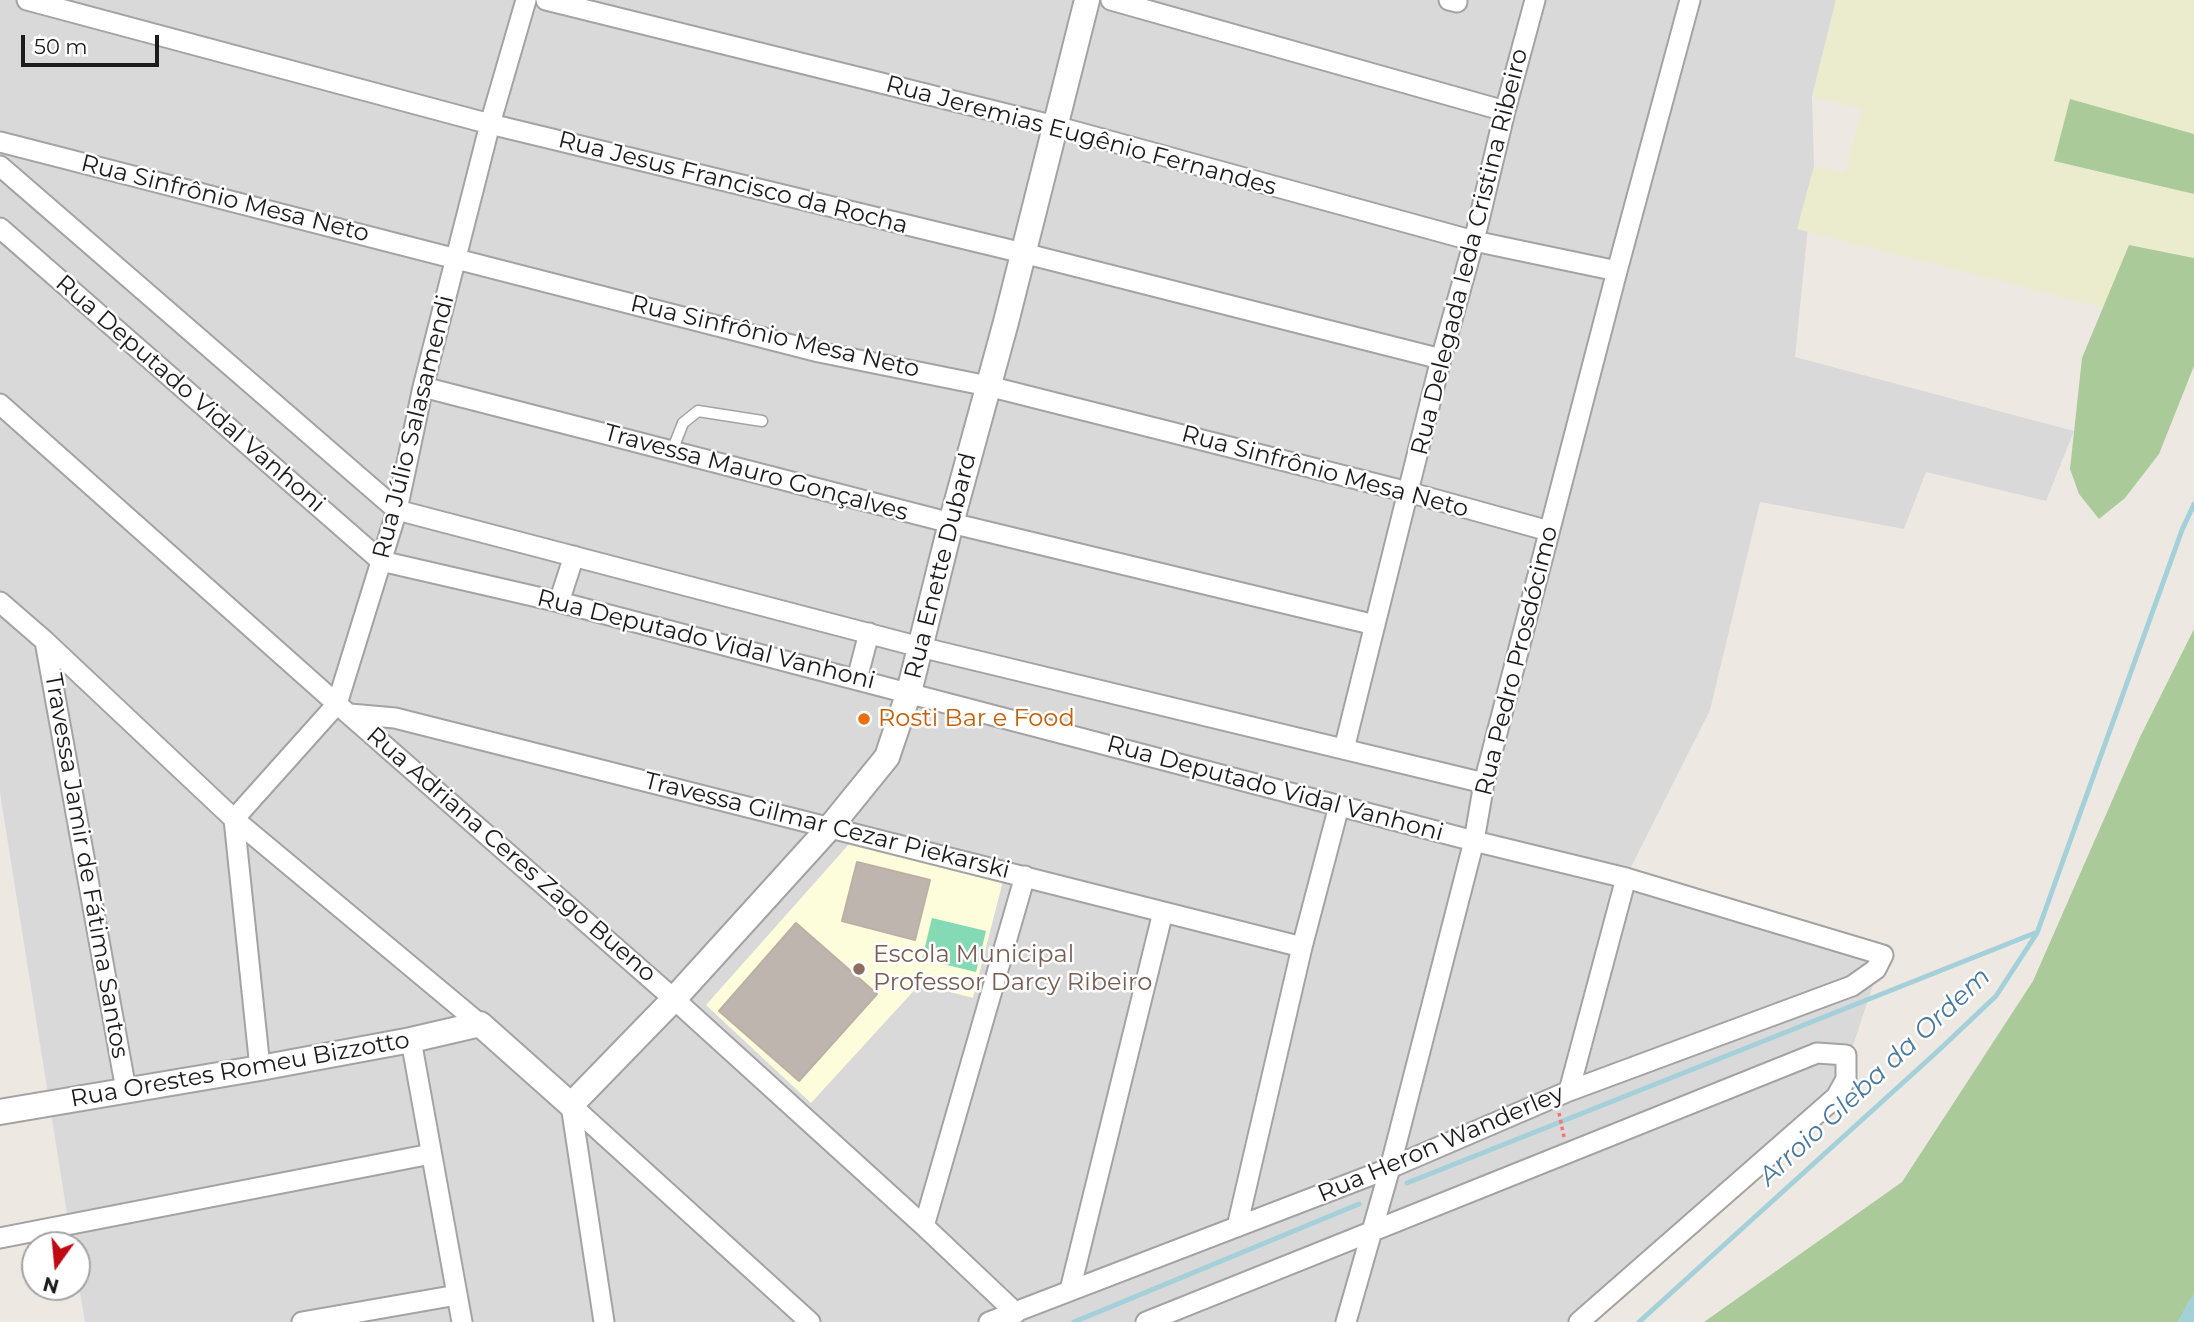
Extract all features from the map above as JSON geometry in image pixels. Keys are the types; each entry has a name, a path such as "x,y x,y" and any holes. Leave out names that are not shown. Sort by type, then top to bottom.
{"street":[{"name":"Rua Jesus Francisco da Rocha","path":"27,0 490,124 1441,359"},
{"name":"Rua Júlio Salasamendi","path":"234,819 344,709 381,561 397,510 423,387 490,124 526,0"},
{"name":"Rua Jeremias Eugênio Fernandes","path":"546,0 1055,126 1475,242 1617,271"},
{"name":"Rua Enette Dubard","path":"571,1105 674,999 831,827 887,757 909,692 1087,0"},
{"path":"1111,0 1505,111"},
{"name":"Rua Delegada Ieda Cristina Ribeiro","path":"1344,749 1441,359 1475,242 1505,111 1535,0"},
{"name":"Rua Pedro Prosdócimo","path":"1346,1322 1390,1168 1474,841 1484,783 1690,0"},
{"name":"Rua Sinfrônio Mesa Neto","path":"0,142 457,257 819,352 988,386 1408,492 1549,531"},
{"name":"Rua Deputado Vidal Vanhoni","path":"0,166 397,510 920,647 1484,783"},
{"name":"Rua Deputado Vidal Vanhoni","path":"0,228 381,561 559,602 1474,841 1626,878 1883,955"},
{"name":"Travessa Mauro Gonçalves","path":"423,387 951,523 1375,625"},
{"name":"Rua Adriana Ceres Zago Bueno","path":"0,404 674,999 1016,1313"},
{"path":"559,602 573,556"},
{"path":"0,601 234,819 480,1024 810,1322"},
{"path":"857,679 869,633"},
{"name":"Travessa Jamir de Fátima Santos","path":"45,641 127,1090"},
{"name":"Travessa Gilmar Cezar Piekarski","path":"344,709 395,718 1302,947"},
{"path":"1237,1227 1302,947 1339,806"},
{"path":"234,819 260,1068"},
{"path":"924,1226 1025,876"},
{"path":"1563,1098 1626,878"},
{"path":"1070,1290 1163,912"},
{"name":"Rua Heron Wanderley","path":"989,1322 1852,986 1876,969 1883,955"},
{"name":"Rua Orestes Romeu Bizzotto","path":"0,1112 260,1068 411,1040 480,1024"},
{"path":"411,1040 462,1322"},
{"path":"1146,1322 1817,1053 1846,1055 1846,1079 1836,1097 1578,1322"},
{"path":"571,1105 604,1322"},
{"path":"0,1238 432,1154"},
{"path":"302,1322 457,1295"}],"lane":[{"path":"672,451 683,423 698,411 762,421"}],"path":[{"path":"1563,1098 1565,1140"}],"shaded area":[{"path":"0,0 1836,0 1812,97 1814,166 1795,357 2074,431 2046,501 1926,472 1904,529 1760,502 1710,710 1626,877 1883,955 1836,1097 1579,1322 85,1322 82,1301 91,1301 91,1231 70,1231 0,793"},
{"path":"1836,0 2194,0 2194,134 2070,100 2054,161 2194,194 2194,258 2129,245 2104,308 1797,229 1814,166 1845,173 1862,108 1812,97"},
{"name":"Escola Municipal Professor Darcy Ribeiro","path":"850,843 1003,881 973,998 920,984 811,1103 706,1005"}],"green space":[{"path":"2070,99 2194,134 2194,194 2054,161"},
{"path":"2129,245 2194,258 2194,366 2159,454 2125,498 2099,519 2079,494 2070,469 2082,358"},
{"path":"2194,629 2194,1294 2178,1322 1704,1322 1902,1182 2033,981 2140,737"},
{"path":"932,918 986,931 976,972 922,959"}],"water":[{"path":"2194,1294 2194,1322 2178,1322 2188,1302"}],"building":[{"path":"857,862 930,880 915,940 842,921"},
{"path":"796,923 877,994 799,1081 719,1011"}],"waterway":[{"name":"Arroio Gleba da Ordem","path":"1639,1322 1996,996 2037,933 2182,530 2194,504"},
{"path":"1407,1183 2035,933"},
{"path":"1074,1322 1359,1204"}],"place":[{"name":"Rosti Bar e Food","path":"864,719"},
{"name":"Escola Municipal Professor Darcy Ribeiro","path":"859,969"}]}
